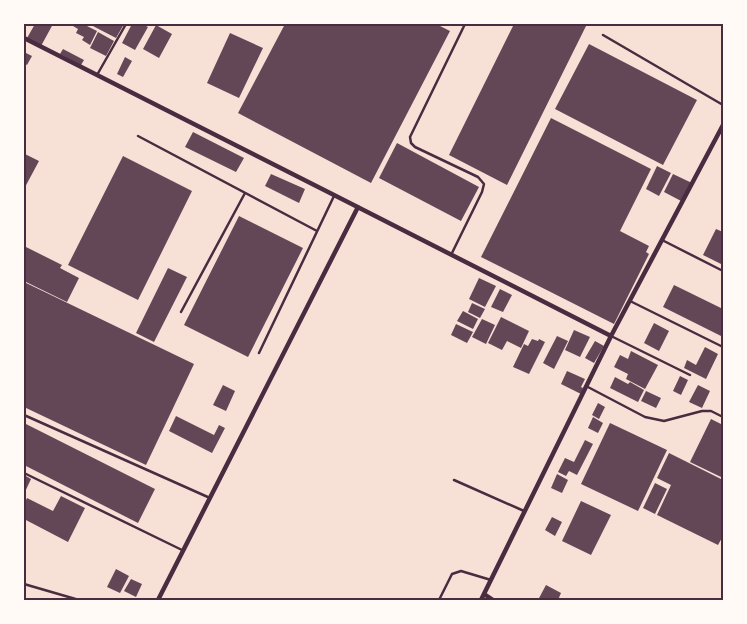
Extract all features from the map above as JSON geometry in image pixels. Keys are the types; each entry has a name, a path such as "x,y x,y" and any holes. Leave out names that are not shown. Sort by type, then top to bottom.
{"street":[{"path":"24,38 611,336"},
{"path":"481,600 611,336 723,126"},
{"path":"158,600 358,207"},
{"path":"484,594 493,600"}],"lane":[{"path":"97,75 126,24"},
{"path":"451,255 482,192 484,184 478,177 415,147 411,143 410,138 465,24"},
{"path":"603,36 723,105"},
{"path":"138,136 317,231"},
{"path":"181,312 245,193"},
{"path":"259,354 334,194"},
{"path":"662,240 723,271"},
{"path":"630,301 723,347"},
{"path":"611,336 690,375"},
{"path":"586,386 645,417 656,420 664,421 711,411 723,417"},
{"path":"24,415 210,498"},
{"path":"24,473 183,551"},
{"path":"454,480 524,511"},
{"path":"439,600 452,574 461,571 491,580"},
{"path":"24,584 79,600"}],"building":[{"path":"35,24 53,24 41,46 27,38"},
{"path":"74,24 83,24 97,31 90,45 82,40 84,37 76,33 78,29 73,26"},
{"path":"89,24 124,24 116,38"},
{"path":"132,24 142,24 148,27 135,50 122,43"},
{"path":"285,24 436,24 450,31 371,183 238,113"},
{"path":"514,24 587,24 507,185 449,155"},
{"path":"156,25 172,34 159,58 143,49"},
{"path":"98,32 114,41 106,56 90,48"},
{"path":"230,33 263,48 239,98 207,83"},
{"path":"589,44 697,100 663,165 555,109"},
{"path":"63,49 84,60 81,65 60,54"},
{"path":"24,52 32,56 27,65 24,63"},
{"path":"125,57 132,61 123,77 117,74"},
{"path":"551,118 651,169 620,231 649,246 646,252 649,254 614,324 481,257"},
{"path":"193,132 244,158 236,172 185,147"},
{"path":"397,143 479,187 461,221 379,178"},
{"path":"25,154 39,161 24,189 24,157"},
{"path":"123,156 192,191 138,300 68,265"},
{"path":"657,166 671,173 659,196 646,189"},
{"path":"271,174 305,189 299,203 265,186"},
{"path":"673,174 692,183 683,202 664,192"},
{"path":"239,216 303,248 248,357 184,325"},
{"path":"716,229 723,232 723,265 703,255"},
{"path":"24,246 62,265 60,268 79,278 67,302 24,281"},
{"path":"168,268 187,277 154,342 136,333"},
{"path":"479,278 496,286 485,307 469,299"},
{"path":"24,282 194,364 146,465 24,407"},
{"path":"674,285 723,309 723,337 663,307"},
{"path":"500,289 512,295 503,312 491,307"},
{"path":"472,303 485,309 480,318 468,312"},
{"path":"463,311 478,319 473,329 457,321"},
{"path":"501,317 529,331 521,348 507,341 502,350 488,343"},
{"path":"482,319 495,325 486,344 472,337"},
{"path":"654,323 669,331 659,351 644,343"},
{"path":"456,324 473,332 467,343 451,335"},
{"path":"574,330 590,337 580,357 565,350"},
{"path":"557,336 568,341 554,369 543,363"},
{"path":"532,339 538,341 539,339 545,342 529,374 513,367 524,344 528,346"},
{"path":"595,341 604,346 594,363 585,358"},
{"path":"705,347 718,354 706,379 684,368 687,360 696,365"},
{"path":"631,351 658,365 645,389 626,379 628,374 614,367 620,355 628,359"},
{"path":"567,371 585,379 581,387 583,388 581,394 561,384"},
{"path":"680,376 688,380 681,395 673,391"},
{"path":"615,377 628,384 630,382 644,390 638,402 610,388"},
{"path":"223,385 235,391 226,411 213,405"},
{"path":"698,385 710,391 702,408 689,402"},
{"path":"646,391 661,398 656,408 641,401"},
{"path":"598,403 605,407 599,419 592,415"},
{"path":"176,416 214,435 219,425 225,428 212,453 169,431"},
{"path":"593,417 603,423 598,433 588,428"},
{"path":"711,419 723,425 723,478 690,462"},
{"path":"24,423 155,489 138,523 24,465"},
{"path":"610,423 667,450 638,511 581,484"},
{"path":"585,440 593,444 577,475 569,471 566,476 558,472 565,458 574,462"},
{"path":"669,453 723,480 723,536 718,545 657,515 671,485 657,478"},
{"path":"557,474 568,480 562,493 551,488"},
{"path":"24,475 31,479 24,494"},
{"path":"655,483 667,489 655,514 643,508"},
{"path":"61,496 85,508 68,542 24,519 24,504 27,498 53,511"},
{"path":"581,501 611,515 591,555 562,541"},
{"path":"552,517 562,522 555,536 545,530"},
{"path":"116,569 129,576 120,593 107,587"},
{"path":"131,579 142,584 136,597 124,591"},
{"path":"546,585 561,593 558,600 538,600"}]}
